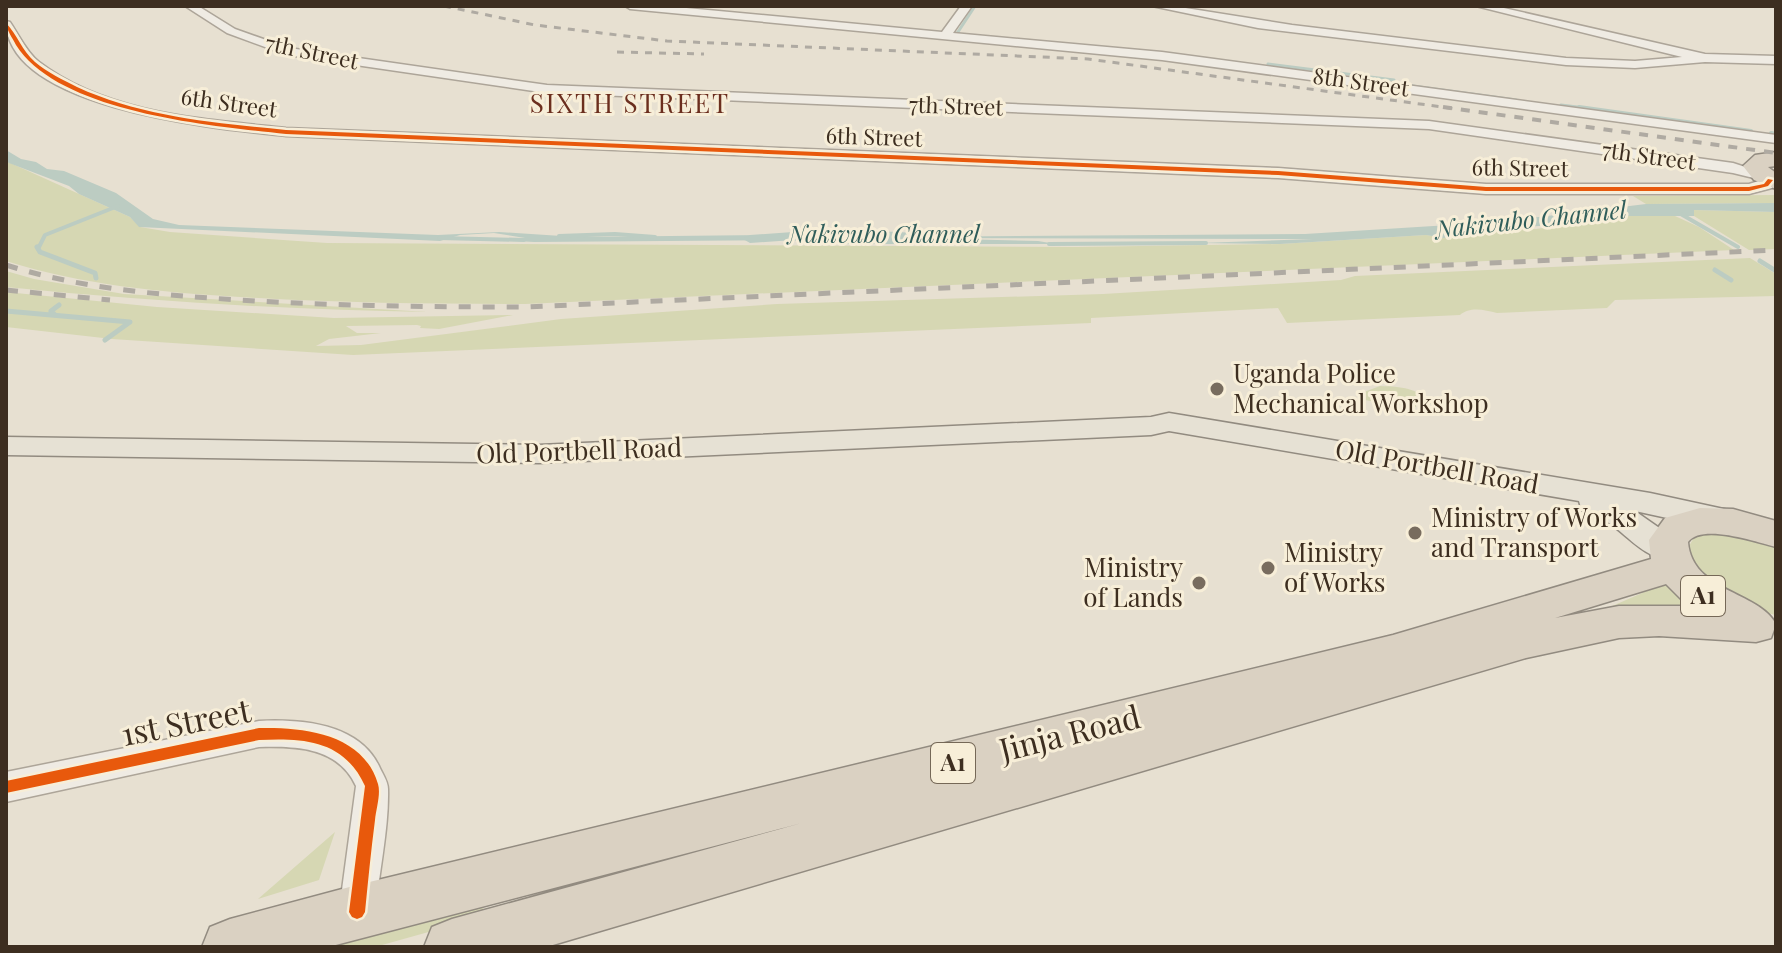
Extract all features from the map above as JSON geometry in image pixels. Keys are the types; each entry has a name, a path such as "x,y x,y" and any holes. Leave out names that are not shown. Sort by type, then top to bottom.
{"highway":[{"name":"A1","path":"1766,628 1721,609 1692,589 1669,558 1668,535 1679,525 1722,519 1776,534"},
{"name":"Jinja Road","path":"230,947 495,877 1378,656 1669,558"},
{"name":"Jinja Road","path":"475,941 1526,641 1619,622 1659,620 1766,628"},
{"path":"475,941 508,921 513,893 507,882 495,877"}],"main road":[{"name":"Old Portbell Road","path":"6,446 539,454 1151,426 1169,422 1650,503 1722,519"},
{"name":"Old Portbell Road","path":"1151,426 1554,494 1616,513 1669,558"}],"street":[{"name":"7th Street","path":"190,6 231,31 287,51 547,89 1429,125 1762,176"},
{"name":"8th Street","path":"630,6 1222,63 1776,139"},
{"path":"945,36 967,6"},
{"path":"1157,6 1250,26 1466,49 1555,62 1657,65 1705,58"},
{"path":"1481,6 1618,41 1705,58 1776,60"},
{"name":"6th Street","path":"6,24 31,62 83,91 145,110 286,132 1278,173 1486,189 1762,176"},
{"name":"1st Street","path":"6,787 259,734 282,732 332,743 355,754 366,769 372,786 357,912"}],"green space":[{"path":"6,161 130,217 140,227 170,232 327,243 1077,247 1280,244 1426,235 1444,238 1507,228 1536,229 1625,216 1663,215 1675,216 1699,227 1734,250 525,304 276,299 122,286 63,276 6,261"},
{"path":"1776,195 1776,203 1646,204 1633,196"},
{"path":"1693,210 1776,212 1776,249 1749,250 1694,216"},
{"path":"1750,258 1776,274 1776,296 1615,300 1607,308 1497,313 1473,310 1460,315 1287,323 1278,308 1091,318 1091,323 353,355 112,339 6,327 6,292 157,307 334,318 513,315 439,329 420,328 417,325 346,326 357,333 381,333 329,339 316,346 361,345 561,319 777,304 1103,294 1341,280 1355,276"},
{"path":"6,271 34,279 124,294 428,312 217,304 6,287"},
{"path":"1380,386 1414,391 1432,404 1416,401 1416,407 1396,404 1395,397 1387,395 1387,404 1365,400 1364,392"},
{"path":"1709,530 1776,542 1776,615 1735,600 1700,571 1689,546 1695,536"},
{"path":"1670,581 1705,610 1603,610"},
{"path":"335,832 319,880 258,899"},
{"path":"478,905 484,909 482,917 375,947 307,947"}],"water":[{"path":"6,150 21,159 36,162 47,169 64,171 116,193 153,219 179,225 438,235 499,232 577,237 767,235 809,239 884,239 891,237 1305,234 1498,222 1646,204 1776,203 1776,212 1694,210 1694,216 1625,216 1444,238 1426,235 1280,244 1199,243 1313,239 911,238 1056,244 818,244 791,240 534,242 516,241 525,238 494,233 460,235 440,241 139,227 130,217 79,194 69,186 9,163 6,161"}],"waterway":[{"path":"961,36 956,35 975,6"},
{"path":"1268,64 1394,80"},
{"path":"1405,85 1516,100"},
{"path":"1561,105 1593,109"},
{"path":"1579,107 1751,131"},
{"path":"1771,133 1776,134"},
{"path":"38,249 45,235 118,206"},
{"path":"1679,213 1738,247"},
{"name":"Nakivubo Channel","path":"750,239 834,233 918,237"},
{"path":"559,236 615,234 655,237"},
{"path":"439,238 524,240"},
{"path":"1049,244 1206,243"},
{"path":"38,249 95,273 96,278"},
{"path":"1760,261 1776,271"},
{"path":"1715,270 1731,280"},
{"path":"55,315 51,311 59,305"},
{"path":"6,311 130,322 105,340"}],"railway":[{"path":"444,6 535,25 667,41 1088,59 1457,109"},
{"path":"617,52 704,54"},
{"path":"1443,107 1776,153"},
{"path":"6,265 64,280 181,296 347,305 526,307 1776,250"},
{"path":"6,290 110,300"}],"cycle path":[{"path":"6,24 34,64 91,95 155,114 286,132 1278,173 1486,189 1749,189 1766,185 1770,180"},
{"path":"6,787 259,734 293,734 326,740 354,757 372,786 357,912"}],"place":[{"name":"Uganda Police Mechanical Workshop","path":"1217,389"},
{"name":"Ministry of Works and Transport","path":"1415,533"},
{"name":"Ministry of Works","path":"1268,568"},
{"name":"Ministry of Lands","path":"1199,583"}],"district":[{"name":"SIXTH STREET","path":"630,104"}]}
